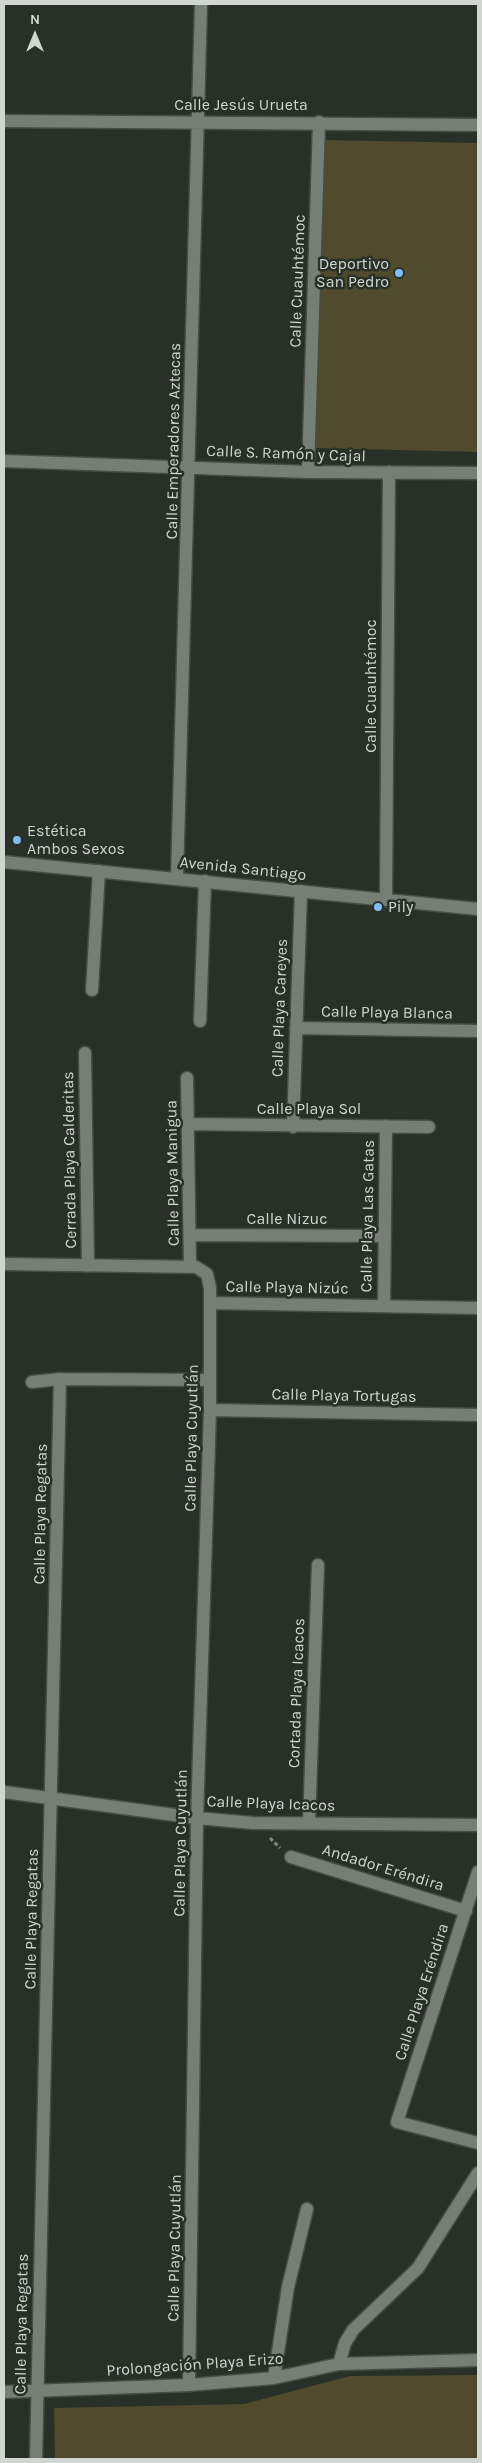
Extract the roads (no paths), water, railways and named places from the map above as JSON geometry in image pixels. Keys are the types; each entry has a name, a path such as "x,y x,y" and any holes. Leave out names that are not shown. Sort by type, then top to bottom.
{"street":[{"name":"Calle Emperadores Aztecas","path":"178,878 201,4"},
{"name":"Calle Jesús Urueta","path":"4,121 320,122 478,125"},
{"name":"Calle Cuauhtémoc","path":"308,472 320,122"},
{"name":"Calle S. Ramón y Cajal","path":"4,461 308,472 478,473"},
{"name":"Calle Cuauhtémoc","path":"386,899 389,472"},
{"name":"Avenida Santiago","path":"4,862 478,909"},
{"path":"92,990 99,871"},
{"path":"200,1021 206,881"},
{"name":"Calle Playa Careyes","path":"293,1126 301,891"},
{"name":"Calle Playa Blanca","path":"296,1028 478,1030"},
{"name":"Cerrada Playa Calderitas","path":"85,1053 88,1266"},
{"name":"Calle Playa Manigua","path":"188,1078 190,1267"},
{"name":"Calle Playa Sol","path":"188,1124 429,1128"},
{"name":"Calle Playa Las Gatas","path":"384,1306 386,1126"},
{"name":"Calle Nizuc","path":"190,1235 384,1236"},
{"path":"4,1264 190,1267"},
{"name":"Calle Playa Nizúc","path":"190,1267 196,1267 207,1274 211,1303 478,1308"},
{"name":"Calle Playa Cuyutlán","path":"189,2384 197,1818 210,1410 211,1303"},
{"path":"32,1382 60,1379 210,1380"},
{"name":"Calle Playa Regatas","path":"36,2459 36,2391 60,1379"},
{"name":"Calle Playa Tortugas","path":"210,1410 478,1415"},
{"name":"Cortada Playa Icacos","path":"309,1823 318,1565"},
{"name":"Calle Playa Icacos","path":"4,1792 197,1818 253,1823 478,1825"},
{"name":"Andador Eréndira","path":"291,1857 466,1911"},
{"name":"Calle Playa Eréndira","path":"478,1872 397,2122 478,2144"},
{"path":"339,2364 352,2330 418,2268 478,2173"},
{"path":"274,2378 288,2288 307,2209"},
{"name":"Prolongación Playa Erizo","path":"4,2392 189,2384 274,2378 339,2364 478,2360"}],"place":[{"name":"Deportivo San Pedro","path":"399,273"},
{"name":"Estética Ambos Sexos","path":"17,840"},
{"name":"Pily","path":"378,907"}]}
